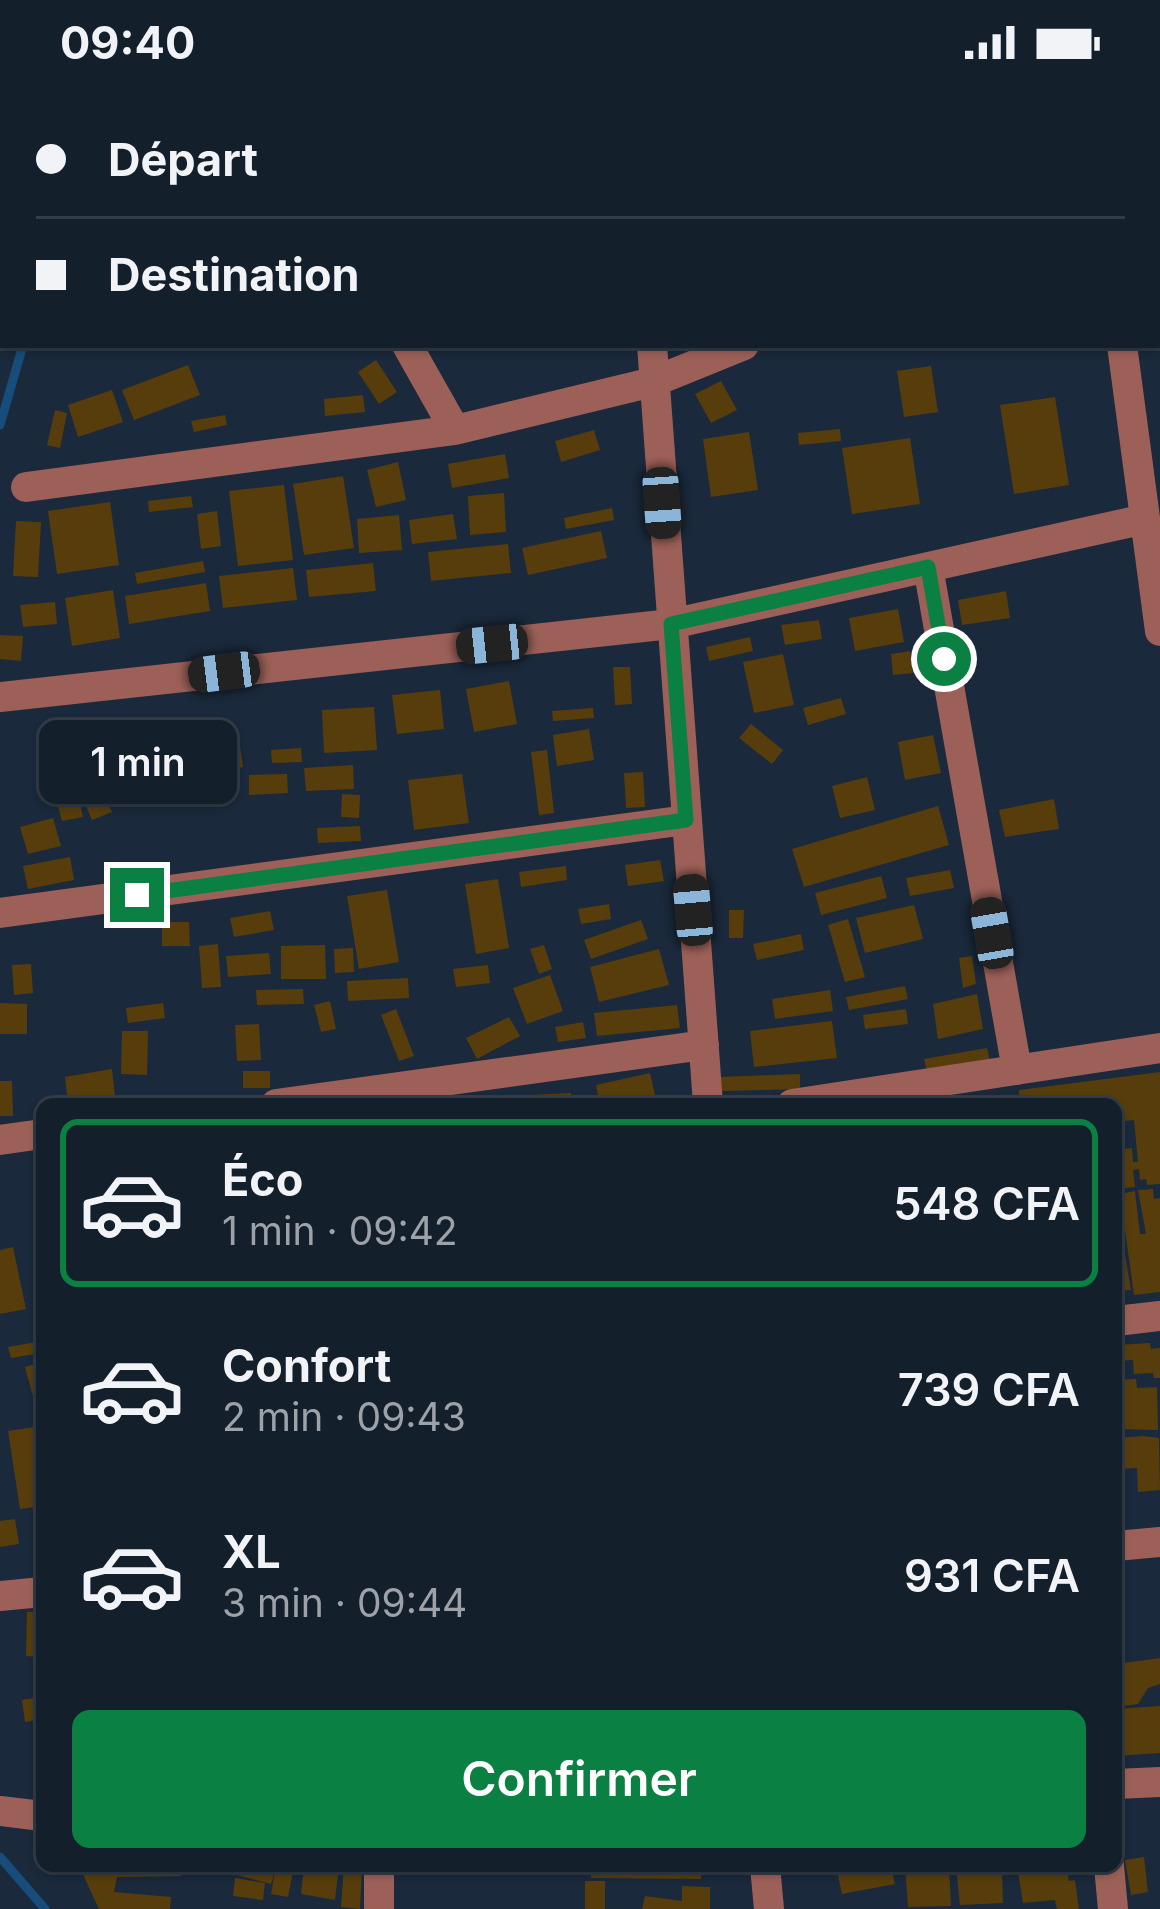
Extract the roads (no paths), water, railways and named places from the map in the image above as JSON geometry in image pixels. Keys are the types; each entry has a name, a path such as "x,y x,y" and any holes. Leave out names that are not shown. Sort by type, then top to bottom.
{"street":[{"path":"409,348 455,430"},
{"path":"652,348 708,1098"},
{"path":"26,487 455,430 653,382 736,348"},
{"path":"1122,348 1160,631"},
{"path":"0,697 671,624 1145,519"},
{"path":"928,567 1017,1070"},
{"path":"0,914 686,820"},
{"path":"360,1098 473,1090 704,1045"},
{"path":"832,1098 1160,1048"},
{"path":"0,1141 36,1135"},
{"path":"1122,1320 1160,1316"},
{"path":"1122,1545 1160,1542"},
{"path":"0,1596 36,1593"},
{"path":"1122,1784 1160,1782"},
{"path":"0,1810 36,1815"},
{"path":"379,1872 379,1909"},
{"path":"766,1872 769,1909"},
{"path":"1110,1872 1113,1909"}],"waterway":[{"path":"0,425 22,348"},
{"path":"0,1857 45,1909"}]}
